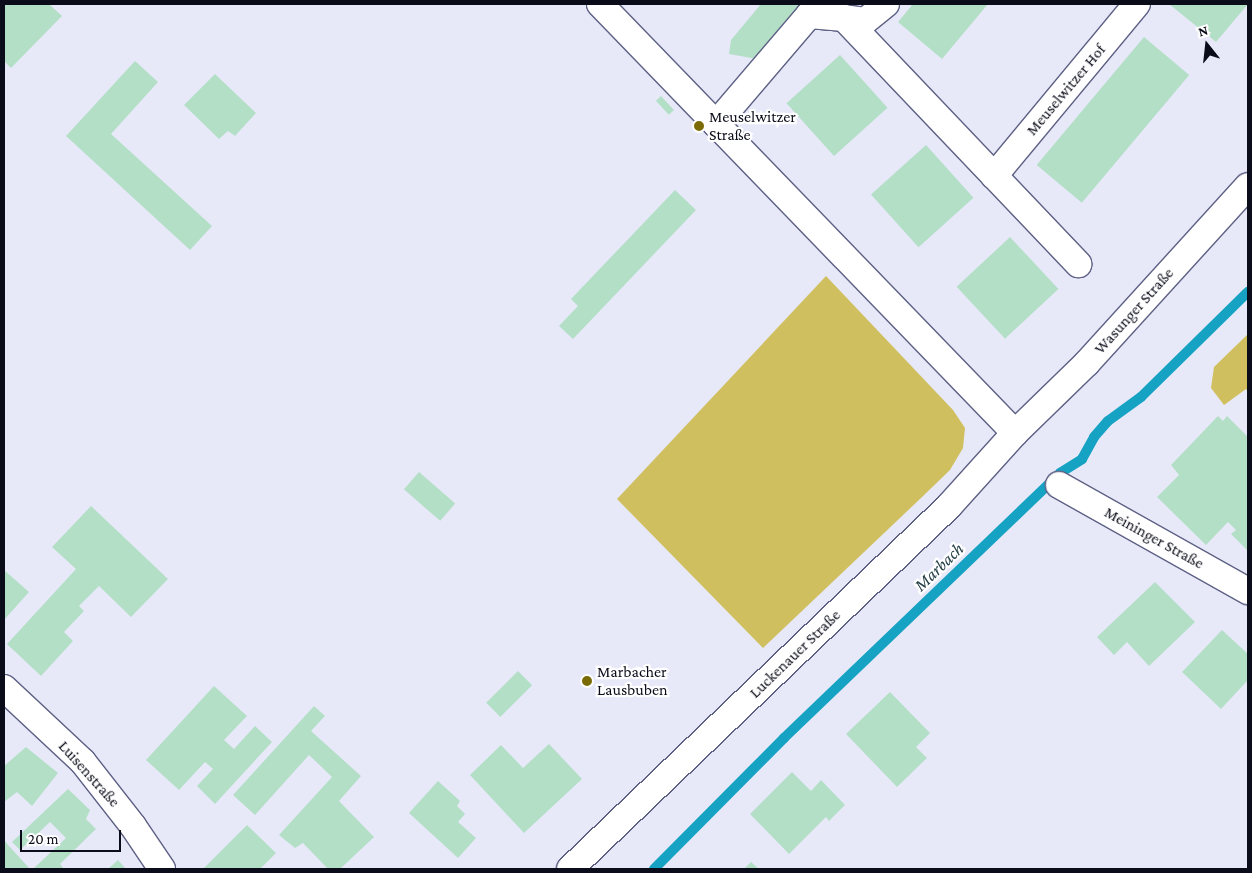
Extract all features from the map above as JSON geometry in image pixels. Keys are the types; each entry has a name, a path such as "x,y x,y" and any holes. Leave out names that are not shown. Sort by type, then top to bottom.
{"street":[{"path":"600,4 1015,433"},
{"path":"716,124 809,16 865,21 886,4"},
{"name":"Meuselwitzer Hof","path":"994,176 1137,4"},
{"path":"844,18 1078,264"},
{"name":"Wasunger Straße","path":"1015,433 1087,363 1248,186"},
{"name":"Luckenauer Straße","path":"570,869 949,506 1015,433"},
{"name":"Meininger Straße","path":"1059,485 1248,591"},
{"name":"Luisenstraße","path":"4,688 83,762 133,826 161,869"}],"shaded area":[{"path":"826,276 953,410 965,428 963,448 950,470 763,648 617,499"},
{"path":"1248,334 1248,392 1246,389 1224,405 1211,388 1214,367"}],"building":[{"path":"4,4 49,4 62,16 11,68 4,61"},
{"path":"761,4 803,4 757,59 729,54 731,40"},
{"path":"913,4 988,4 942,59 898,22"},
{"path":"1169,4 1248,4 1216,42"},
{"path":"1144,37 1189,75 1082,203 1037,165"},
{"path":"840,55 888,108 834,156 786,103"},
{"path":"135,61 158,82 111,134 212,226 190,250 66,136"},
{"path":"215,74 256,113 235,136 228,131 219,139 184,105"},
{"path":"661,96 674,110 669,115 656,101"},
{"path":"926,145 974,198 919,247 871,195"},
{"path":"675,190 696,210 573,339 559,326 578,306 571,299"},
{"path":"1010,237 1058,289 1005,339 957,287"},
{"path":"1218,416 1223,421 1227,416 1248,437 1248,551 1231,534 1236,530 1228,522 1206,545 1157,497 1179,475 1171,465"},
{"path":"419,472 455,503 440,521 404,489"},
{"path":"91,506 168,579 131,617 99,586 79,606 84,611 64,632 73,641 41,676 7,644 76,569 52,547"},
{"path":"4,570 29,592 4,620"},
{"path":"1155,582 1195,622 1149,666 1127,642 1114,655 1097,637"},
{"path":"1222,630 1248,654 1248,680 1221,709 1182,672"},
{"path":"518,671 532,685 500,717 486,703"},
{"path":"214,686 247,716 224,740 234,749 255,726 272,742 215,804 197,786 213,769 205,762 179,790 146,760"},
{"path":"890,692 930,733 916,747 927,758 897,787 846,734"},
{"path":"314,706 325,716 311,731 361,776 339,801 374,837 340,869 328,869 303,843 295,848 279,835 332,777 309,755 255,815 233,795"},
{"path":"549,744 582,779 524,833 470,775 501,745 523,768"},
{"path":"26,747 58,773 32,806 17,792 4,802 4,766"},
{"path":"792,772 811,791 821,780 845,805 829,821 826,817 789,854 750,814"},
{"path":"438,781 460,801 457,806 465,814 458,822 476,838 458,858 409,813"},
{"path":"68,789 90,810 86,819 96,829 60,864 64,869 33,869 66,838 50,822 20,850 12,842"},
{"path":"247,825 276,853 260,869 203,869"},
{"path":"4,840 9,846 30,869 4,869"},
{"path":"118,860 126,869 108,869"},
{"path":"751,862 759,869 744,869"}],"waterway":[{"name":"Marbach","path":"654,869 784,738 1060,473 1082,459 1094,437 1108,421 1141,397 1248,292"}],"place":[{"name":"Meuselwitzer Straße","path":"699,126"},
{"name":"Marbacher Lausbuben","path":"587,681"}]}
